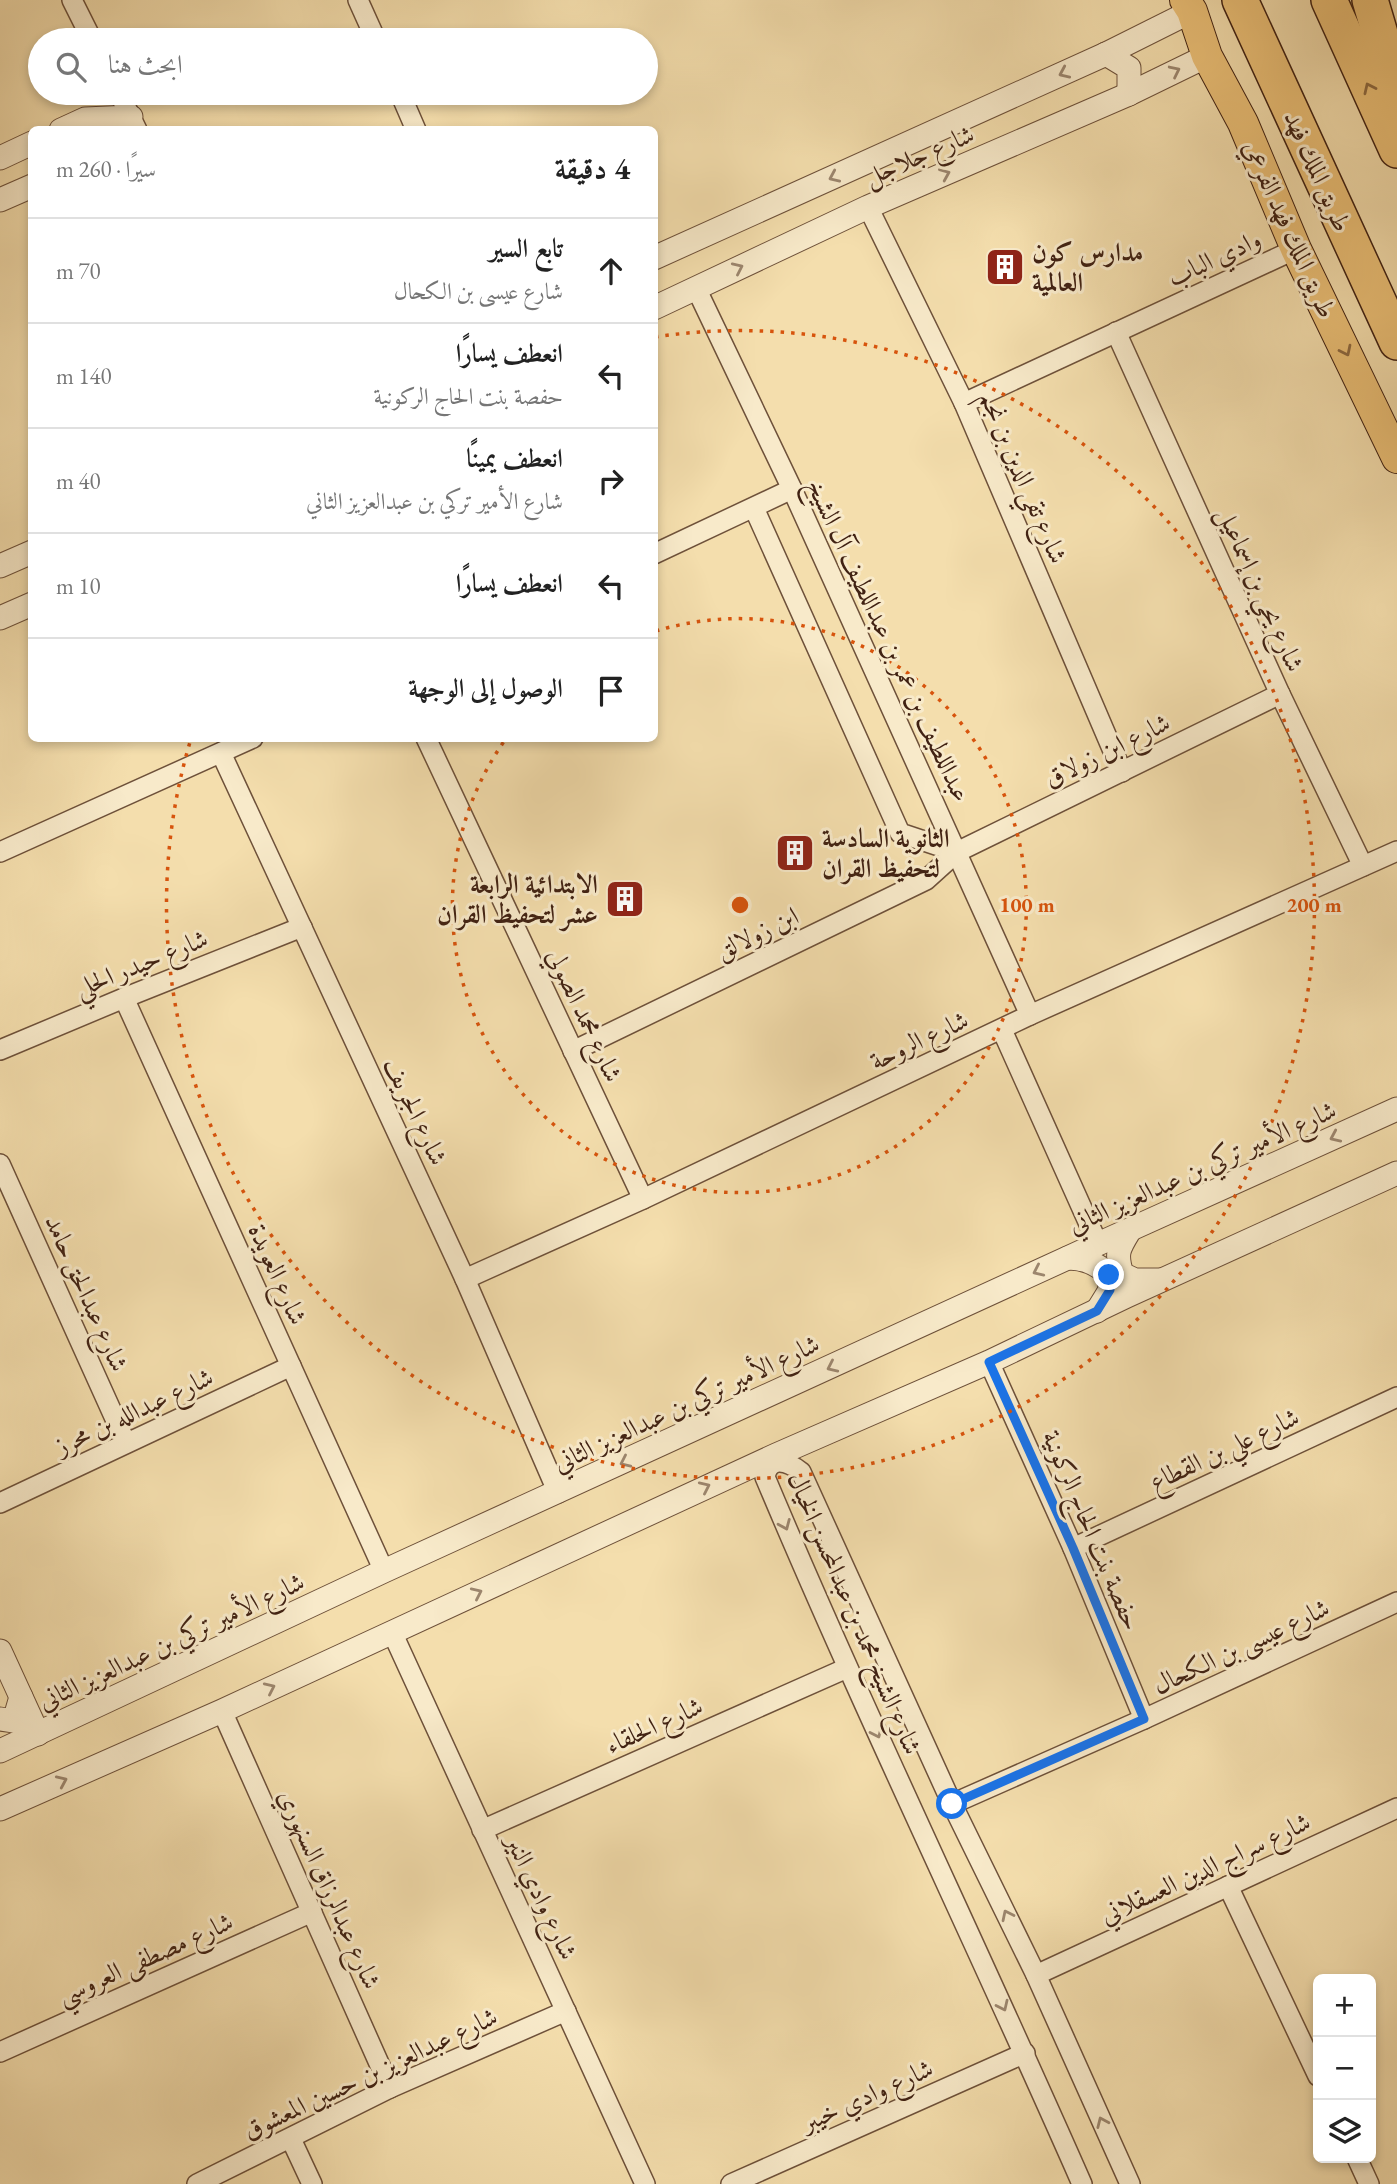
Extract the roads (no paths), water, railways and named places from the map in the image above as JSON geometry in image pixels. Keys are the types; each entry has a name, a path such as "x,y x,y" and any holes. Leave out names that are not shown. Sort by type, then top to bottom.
{"highway":[{"name":"طريق الملك فهد","path":"1240,0 1397,342"},
{"path":"1329,0 1397,150"},
{"path":"1370,0 1397,90"},
{"path":"1197,4 1364,273"}],"main road":[{"name":"طريق الملك فهد الفرعي","path":"1197,4 1207,56 1244,123 1296,249 1397,458"}],"street":[{"path":"72,0 86,28"},
{"path":"358,0 371,28"},
{"name":"شارع جلاجل","path":"658,256 1106,54 1197,4"},
{"path":"1106,54 1129,68 1129,94"},
{"name":"شارع جلاجل","path":"658,306 868,207 1129,94 1207,56"},
{"path":"70,126 85,119 130,125 123,105"},
{"path":"405,105 414,126"},
{"path":"0,158 28,145"},
{"path":"0,200 28,188"},
{"name":"شارع تقي الدين بن نجم","path":"868,207 964,403 1122,772"},
{"name":"وادي الباب","path":"964,403 1296,249"},
{"name":"عبداللطيف بن عمر بن عبداللطيف آل الشيخ","path":"696,288 792,489 1030,1015"},
{"name":"شارع يحي بن إسماعيل","path":"1116,332 1280,694 1363,866"},
{"path":"658,552 792,489"},
{"path":"754,508 901,833 957,852"},
{"path":"0,566 28,554"},
{"path":"0,618 28,606"},
{"name":"شارع ابن زولاق","path":"957,852 1280,694"},
{"path":"0,852 244,742"},
{"name":"شارع محمد الصولي","path":"428,742 643,1199"},
{"name":"شارع الجريف","path":"221,753 465,1279 558,1493"},
{"name":"شارع الروحة","path":"465,1279 643,1199 1030,1015 1397,851"},
{"name":"ابن زولالق","path":"573,1051 926,880 957,852"},
{"name":"شارع حيدر الحلي","path":"0,1051 302,927"},
{"name":"شارع العويدة","path":"124,998 384,1572"},
{"path":"1002,1030 1098,1244"},
{"name":"شارع الأمير تركي بن عبدالعزيز الثاني","path":"2,1745 38,1734 384,1572 1397,1109"},
{"name":"شارع عبدالحق حامد","path":"0,1164 126,1443"},
{"path":"0,1809 222,1711 776,1454 989,1362 1397,1173"},
{"path":"1130,1230 1118,1250 1122,1274 1135,1280 1162,1280"},
{"path":"1068,1258 1090,1262 1109,1275 1110,1290 1097,1311"},
{"name":"حفصة بنت الحاج الركونية","path":"989,1362 1073,1548 1144,1719"},
{"name":"شارع عبدالله بن محرز","path":"0,1503 290,1366"},
{"name":"شارع علي بن القطاع","path":"1073,1548 1397,1397"},
{"name":"شارع الشيخ محمد بن عبدالمحسن الخيال","path":"1082,2184 1025,2053 846,1668 765,1477 766,1469 772,1464 790,1462 801,1472 952,1804 1036,1975 1130,2184"},
{"name":"شارع عيسى بن الكحال","path":"952,1804 1397,1602"},
{"name":"شارع وادي النير","path":"392,1632 645,2184"},
{"path":"0,1651 38,1734"},
{"name":"شارع الحلقاء","path":"482,1830 846,1668"},
{"path":"0,1719 14,1721 21,1697"},
{"name":"شارع عبدالرزاق السنهوري","path":"222,1711 390,2088"},
{"name":"شارع سراج الدين العسقلاني","path":"1036,1975 1397,1808"},
{"path":"1228,1886 1313,2065"},
{"name":"شارع مصطفى العروسي","path":"0,2052 312,1912"},
{"name":"شارع عبدالعزيز بن حسين المعشوق","path":"197,2184 390,2088 566,2011"},
{"name":"شارع وادي خيبر","path":"731,2184 1025,2053"},
{"path":"290,2139 312,2184"},
{"path":"1359,2163 1369,2184"}],"place":[{"name":"مدارس كون العالمية","path":"1005,267"},
{"name":"الثانوية السادسة لتحفيظ القران","path":"795,853"},
{"name":"الابتدائية الرابعة عشر لتحفيظ القران","path":"625,899"}]}
